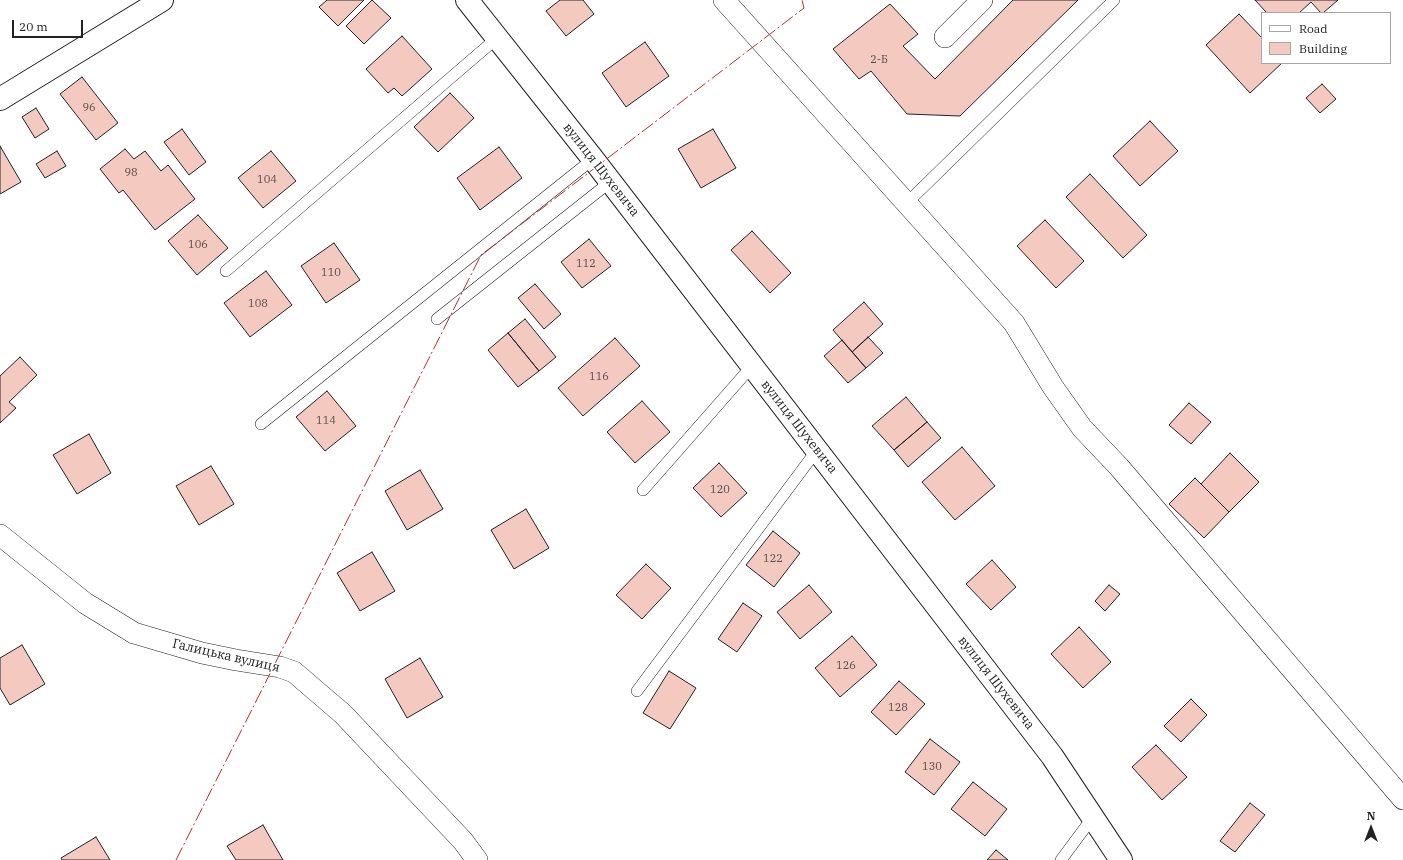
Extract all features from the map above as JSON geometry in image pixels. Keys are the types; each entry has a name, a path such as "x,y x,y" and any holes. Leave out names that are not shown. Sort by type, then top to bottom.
{"street":[{"path":"0,99 162,0"},
{"name":"вулиця Шухевича","path":"467,0 593,159 1052,756 1121,860"},
{"path":"724,0 1014,323 1053,387 1082,428 1119,466 1403,799"},
{"path":"945,37 982,0"},
{"name":"Галицька вулиця","path":"0,535 85,603 134,633 202,653 280,667 294,672 343,714 464,841 477,860"}],"lane":[{"path":"906,203 1114,0"},
{"path":"226,271 497,38"},
{"path":"261,424 593,159"},
{"path":"437,319 610,182"},
{"path":"644,490 752,366"},
{"path":"637,691 816,450"},
{"path":"1061,860 1093,818"}],"building":[{"path":"327,0 364,0 338,26 319,7"},
{"path":"372,0 391,18 364,44 346,26"},
{"path":"560,0 583,0 594,14 566,36 546,11"},
{"path":"1013,0 1078,0 960,116 907,114 871,71 859,79 833,49 890,4 918,34 903,46 935,79"},
{"path":"1255,0 1338,0 1324,12 1320,12 1311,2 1300,12 1266,12"},
{"path":"1239,14 1261,37 1261,64 1281,64 1250,93 1206,45"},
{"path":"402,36 432,69 402,96 394,88 388,93 366,69"},
{"path":"645,42 669,76 626,107 602,73"},
{"path":"82,77 118,123 96,140 60,94"},
{"path":"1322,84 1336,99 1320,113 1306,98"},
{"path":"450,93 474,118 438,152 414,127"},
{"path":"36,108 49,129 35,138 22,117"},
{"path":"1150,121 1178,151 1140,186 1113,156"},
{"path":"182,129 206,162 189,175 164,142"},
{"path":"713,129 736,168 701,188 678,149"},
{"path":"0,146 21,182 0,194"},
{"path":"499,147 522,178 480,210 457,178"},
{"path":"125,149 134,159 145,151 161,171 168,165 195,199 155,230 123,190 119,193 100,169"},
{"path":"57,151 66,166 45,178 36,164"},
{"path":"271,151 296,181 263,208 238,178"},
{"path":"1090,174 1147,235 1123,258 1066,197"},
{"path":"198,215 228,248 197,275 168,241"},
{"path":"1045,220 1084,261 1056,288 1017,246"},
{"path":"752,231 791,273 770,293 731,250"},
{"path":"589,239 611,266 582,288 561,262"},
{"path":"334,243 360,280 326,303 301,266"},
{"path":"266,271 292,305 250,337 224,303"},
{"path":"535,284 561,314 544,329 518,298"},
{"path":"864,302 883,324 852,352 833,330"},
{"path":"525,319 556,357 539,371 508,333"},
{"path":"508,333 539,371 518,387 488,350"},
{"path":"868,337 883,353 866,368 852,352"},
{"path":"615,338 640,366 583,416 558,388"},
{"path":"842,340 866,368 848,383 824,356"},
{"path":"20,357 37,375 9,402 16,408 0,423 0,376"},
{"path":"327,391 356,426 325,451 296,417"},
{"path":"906,397 927,422 894,450 872,426"},
{"path":"642,401 670,432 635,463 607,432"},
{"path":"1189,403 1211,422 1191,444 1169,425"},
{"path":"927,422 941,438 908,467 894,450"},
{"path":"89,434 111,473 77,494 53,455"},
{"path":"962,447 995,486 955,520 922,482"},
{"path":"1230,453 1259,482 1229,512 1201,484"},
{"path":"719,463 747,493 721,517 693,488"},
{"path":"211,466 234,504 199,525 176,486"},
{"path":"420,470 443,509 407,530 385,491"},
{"path":"1195,478 1229,512 1204,538 1169,504"},
{"path":"526,509 549,548 514,569 491,530"},
{"path":"773,531 800,553 774,587 746,565"},
{"path":"372,552 395,591 360,611 337,573"},
{"path":"992,560 1016,587 991,610 966,584"},
{"path":"646,564 671,588 642,619 616,595"},
{"path":"809,585 832,612 800,639 777,612"},
{"path":"1109,585 1120,594 1105,611 1095,601"},
{"path":"743,603 762,616 737,652 718,639"},
{"path":"1079,627 1111,662 1083,688 1051,654"},
{"path":"852,636 877,665 840,697 815,668"},
{"path":"22,645 45,684 10,705 0,688 0,658"},
{"path":"420,658 443,697 407,718 385,679"},
{"path":"669,671 696,688 670,729 643,713"},
{"path":"899,681 925,704 896,735 871,712"},
{"path":"1191,699 1207,715 1181,742 1164,726"},
{"path":"930,739 960,762 934,795 905,772"},
{"path":"1156,745 1187,777 1162,800 1132,767"},
{"path":"973,782 1007,809 985,836 951,809"},
{"path":"1250,803 1265,815 1235,852 1220,841"},
{"path":"263,825 283,860 236,860 227,846"},
{"path":"96,837 110,860 62,860 61,858"},
{"path":"996,850 1008,860 987,860"}],"power":[{"path":"176,860 481,255 804,8 802,0"}]}
